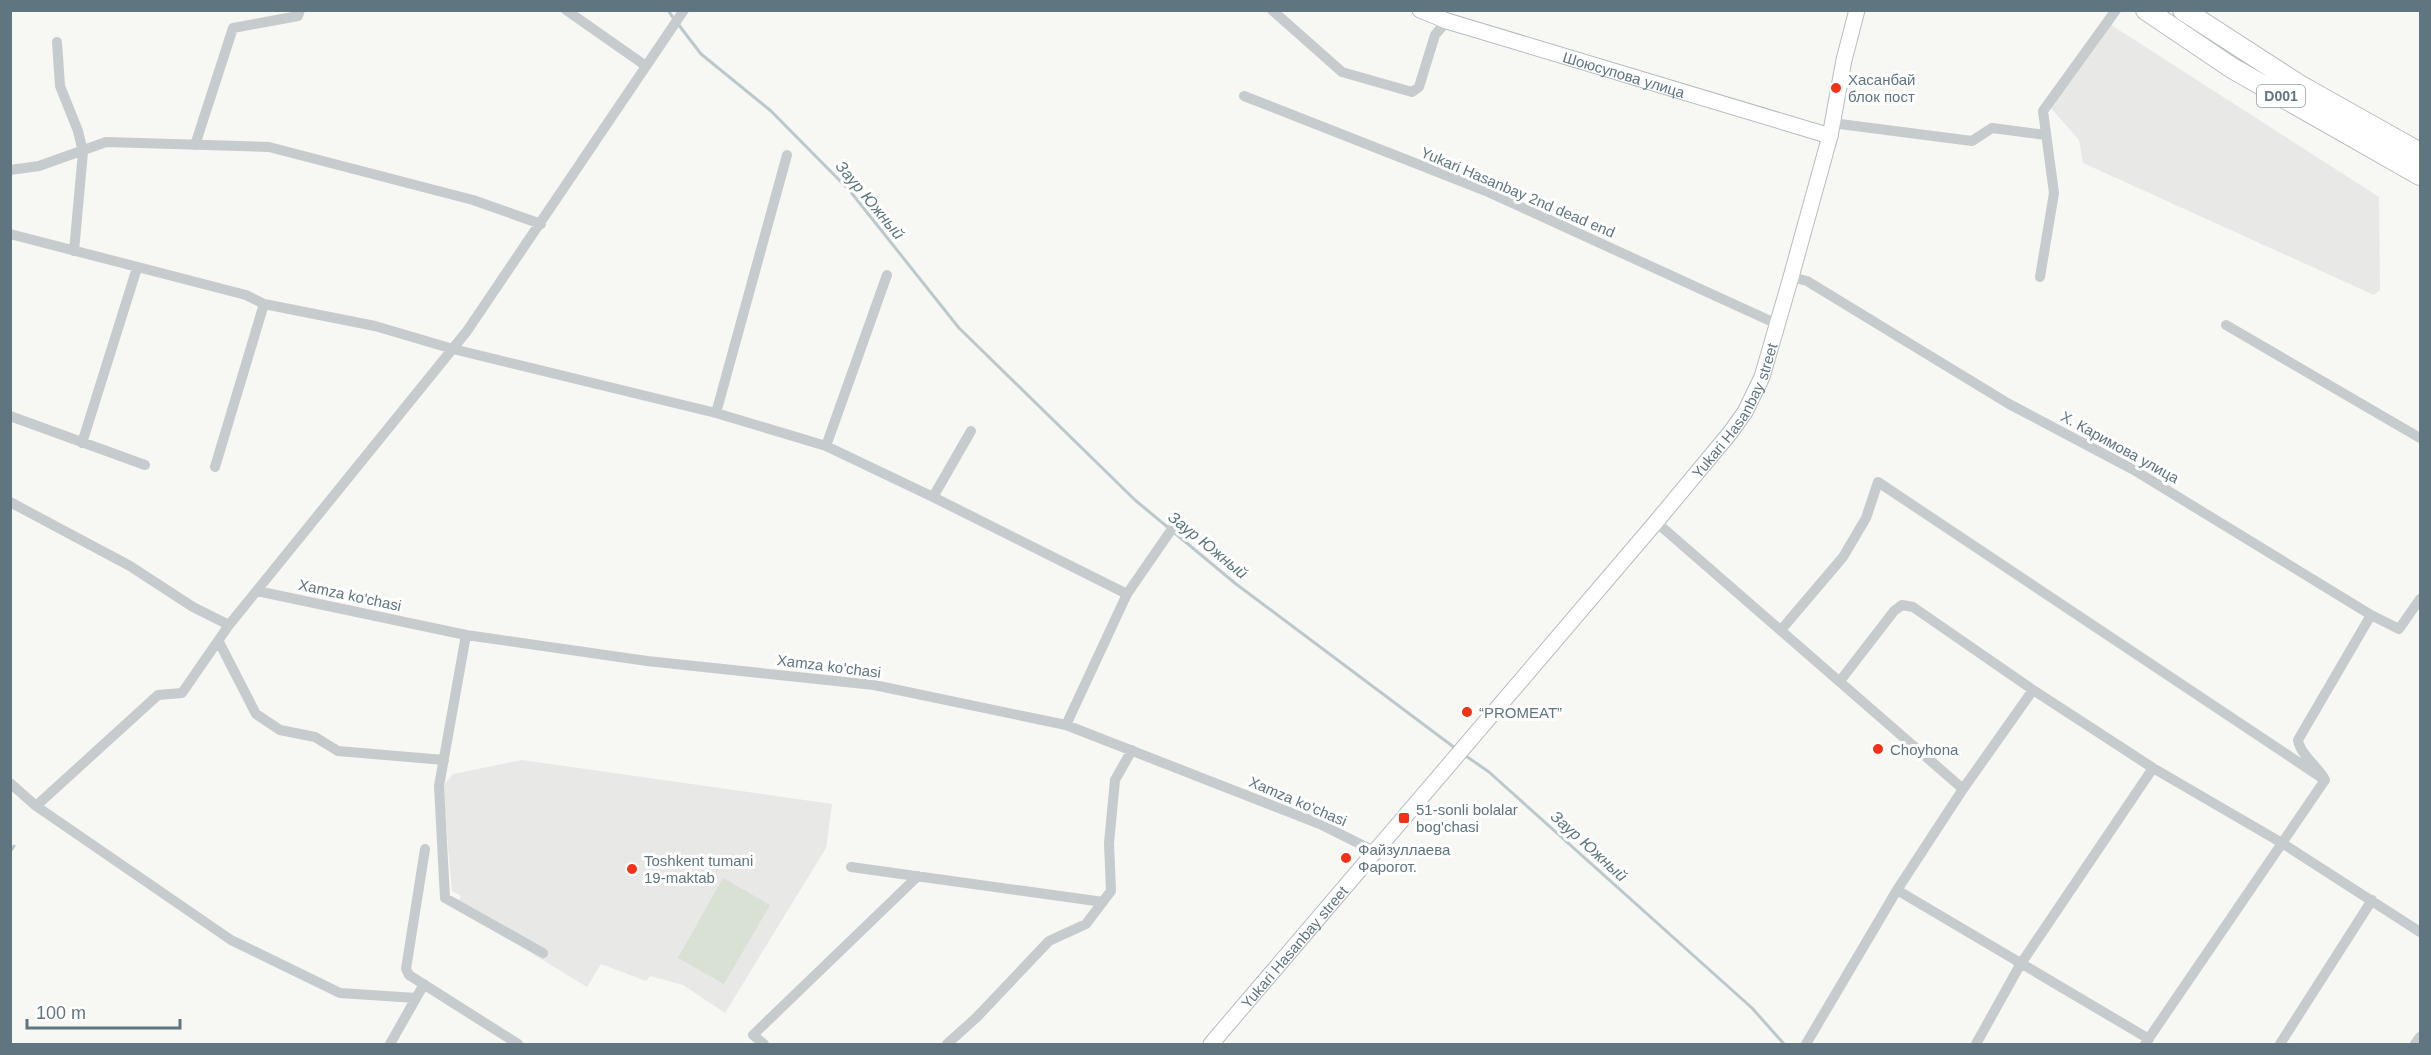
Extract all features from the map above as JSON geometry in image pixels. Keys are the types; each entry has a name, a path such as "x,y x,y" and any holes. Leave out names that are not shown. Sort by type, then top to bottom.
{"highway":[{"name":"D001","path":"2146,10 2232,68 2421,175"},
{"name":"D001","path":"2183,10 2299,85 2421,153"}],"street":[{"path":"195,145 233,28 298,16 300,10"},
{"path":"566,10 646,66"},
{"path":"1272,10 1342,72 1412,92 1419,87 1435,35 1447,21"},
{"name":"Шоюсупова улица","path":"1420,10 1447,21 1831,129"},
{"name":"Yukari Hasanbay street","path":"1211,1044 1472,740 1656,522 1749,407 1764,371 1791,277 1831,129 1844,60 1857,10"},
{"path":"2040,277 2054,193 2043,111 2116,10"},
{"path":"36,806 158,695 182,693 229,625 453,349 541,224 682,11"},
{"path":"57,42 60,86 78,131 83,152 74,251"},
{"name":"Yukari Hasanbay 2nd dead end","path":"1244,96 1486,191 1777,324"},
{"path":"1831,129 1972,141 1992,128 2046,135"},
{"path":"10,170 39,166 106,142 269,147 473,200 541,224"},
{"path":"716,413 788,155"},
{"path":"10,234 246,295 264,304 375,326 453,349 716,413 826,446 1127,594"},
{"path":"82,443 137,268"},
{"path":"826,446 887,275"},
{"name":"Х. Каримова улица","path":"1791,277 1807,281 2009,404 2134,470 2371,615 2399,629 2421,599"},
{"path":"215,467 264,304"},
{"path":"2226,325 2421,438"},
{"path":"10,416 145,465"},
{"path":"933,497 971,430"},
{"path":"1781,630 1843,557 1866,518 1878,482 2325,780"},
{"path":"10,502 130,566 193,607 229,625"},
{"path":"1656,522 1964,789"},
{"path":"1066,725 1127,594 1176,523"},
{"name":"Xamza ko'chasi","path":"257,591 466,635 647,661 874,685 1066,725 1320,824 1376,852"},
{"path":"1840,681 1893,611 1902,605 1913,607 2033,690 2153,768 2282,843 2421,932"},
{"path":"2288,756 2299,746 2301,734 2371,615"},
{"path":"466,635 439,786 445,898 543,953"},
{"path":"219,642 256,714 280,730 315,737 338,751 444,760"},
{"path":"1806,1044 1897,890 2033,690"},
{"path":"2299,746 2318,767 2325,780"},
{"path":"947,1044 977,1017 1049,941 1086,924 1111,891 1109,843 1115,780 1132,750"},
{"path":"1976,1044 2020,964 2153,768"},
{"path":"1897,890 2147,1042 2325,780"},
{"path":"10,783 36,806 231,940 340,993 416,998"},
{"path":"425,849 406,969 409,975 518,1044"},
{"path":"851,867 1103,902"},
{"path":"764,1044 753,1035 918,876"},
{"path":"2280,1044 2372,900"},
{"path":"390,1044 424,984"},
{"path":"2415,1044 2421,1037"}],"shaded area":[{"path":"2105,21 2379,197 2380,290 2374,295 2083,163 2079,140 2049,106"},
{"name":"Toshkent tumani 19-maktab","path":"522,760 832,804 826,848 725,1013 683,985 650,976 646,981 601,964 587,987 455,907 461,896 452,891 443,789 446,782 453,774"},
{"path":"723,878 770,905 724,984 678,958"}],"waterway":[{"name":"Заур Южный","path":"668,10 674,19"},
{"name":"Заур Южный","path":"678,24 701,54 771,111 850,191 959,328 1135,500 1236,584 1455,748"},
{"name":"Заур Южный","path":"1463,754 1489,772 1752,1008 1784,1044"},
{"path":"10,852 14,846"}],"place":[{"name":"Хасанбай блок пост","path":"1836,88"},
{"name":"“PROMEAT”","path":"1467,712"},
{"name":"Choyhona","path":"1878,749"},
{"name":"51-sonli bolalar bog'chasi","path":"1404,818"},
{"name":"Файзуллаева Фарогот.","path":"1346,858"},
{"name":"Toshkent tumani 19-maktab","path":"632,869"}]}
